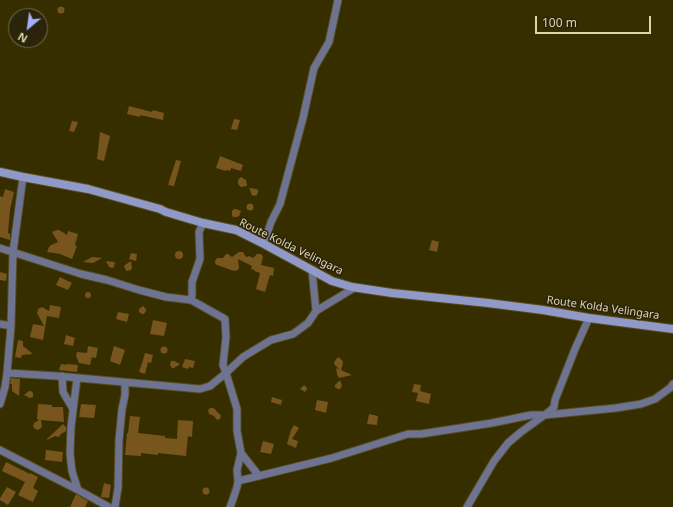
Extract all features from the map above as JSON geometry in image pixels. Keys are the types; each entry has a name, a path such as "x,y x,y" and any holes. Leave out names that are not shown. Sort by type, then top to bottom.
{"main road":[{"name":"Route Kolda Velingara","path":"0,172 88,189 160,209 202,223 236,230 332,281 354,288 543,310 589,318 673,329"}],"street":[{"path":"264,244 271,222 280,204 303,118 314,68 329,42 338,0"},
{"path":"0,404 7,373 11,326 13,252 22,177"},
{"path":"191,300 192,282 200,259 199,232 202,223"},
{"path":"0,248 80,274 159,295 191,300 226,319 226,337 222,365 237,408 237,431 241,452 237,470 238,481 230,507"},
{"path":"312,270 316,311"},
{"path":"7,373 62,376 200,389 210,386 243,357 271,340 294,334 308,323 316,311 354,288"},
{"path":"467,507 494,461 508,443 550,412 554,407 555,400 575,349 589,318"},
{"path":"0,324 11,326"},
{"path":"62,376 63,392 73,409"},
{"path":"77,378 70,454 72,471 78,490"},
{"path":"115,507 118,488 119,440 125,383"},
{"path":"238,481 332,458 408,434 420,434 492,423 531,415 616,408 641,404 655,399 673,384"},
{"path":"0,450 109,507"},
{"path":"241,452 259,476"}],"building":[{"path":"61,6 64,7 64,13 61,14 58,13 57,10 58,7"},
{"path":"129,106 152,112 153,110 164,113 163,120 127,114"},
{"path":"234,119 240,120 237,130 231,129"},
{"path":"72,121 78,122 74,132 69,131"},
{"path":"100,132 110,136 104,161 97,159"},
{"path":"220,156 243,165 241,171 231,168 230,171 226,171 216,168"},
{"path":"176,160 181,161 174,186 168,185"},
{"path":"241,177 246,180 247,186 241,187 238,184 238,180"},
{"path":"249,188 258,190 257,195 252,195"},
{"path":"5,189 14,192 10,210 8,233 10,234 10,240 0,237 0,196 3,197"},
{"path":"250,204 253,207 250,210 247,207"},
{"path":"234,209 241,211 239,216 233,217 232,211"},
{"path":"57,230 67,235 68,231 78,234 75,245 77,246 72,259 60,254 47,252 51,245 58,242 52,232"},
{"path":"432,240 439,242 437,252 429,250"},
{"path":"177,251 181,251 183,255 181,259 177,259 175,257 175,253"},
{"path":"239,252 243,252 246,257 249,256 253,258 257,254 261,254 263,257 261,265 274,268 273,276 270,275 265,292 256,289 260,273 251,269 252,266 238,259 239,268 238,270 234,271 215,263 217,258 223,258 226,254 232,257"},
{"path":"131,253 137,254 136,261 129,259"},
{"path":"92,257 102,258 93,263 83,262"},
{"path":"106,261 114,262 114,267 109,267"},
{"path":"131,261 132,268 131,270 127,271 124,267"},
{"path":"0,272 7,274 6,281 0,280"},
{"path":"60,277 72,283 68,290 56,285"},
{"path":"88,292 91,295 88,298 85,295"},
{"path":"50,305 61,307 59,318 47,316 43,340 30,337 33,324 44,326 37,313 38,309 42,307 49,311"},
{"path":"143,306 146,311 142,314 139,310"},
{"path":"118,312 129,314 127,322 116,319"},
{"path":"153,320 167,323 164,336 150,334"},
{"path":"66,335 75,338 73,346 64,344"},
{"path":"18,340 23,341 23,346 33,354 22,355 21,358 15,357"},
{"path":"88,346 98,348 96,358 92,357 90,365 79,363 76,356 77,352 87,353"},
{"path":"114,346 125,350 120,365 110,361"},
{"path":"164,346 167,347 167,353 164,354 161,353 160,350 161,347"},
{"path":"145,353 153,355 151,363 148,362 145,374 139,372"},
{"path":"338,357 343,363 341,370 352,375 339,378 336,368 340,370 334,363"},
{"path":"185,359 195,361 193,368 189,367 188,369 182,367"},
{"path":"171,361 180,364 172,368 170,365"},
{"path":"61,364 78,365 77,372 59,370"},
{"path":"11,378 20,379 19,396 12,391 12,384 10,384"},
{"path":"340,380 342,386 338,389 335,385"},
{"path":"414,384 421,385 420,391 431,394 429,404 416,401 418,393 412,392"},
{"path":"304,385 307,388 305,392 300,389"},
{"path":"29,391 33,393 33,397 30,398 24,395"},
{"path":"272,397 282,400 281,405 271,402"},
{"path":"317,400 328,402 326,413 315,410"},
{"path":"38,404 52,405 52,407 63,407 64,422 41,420 41,428 38,430 35,429 33,426 34,423 39,420 37,419"},
{"path":"81,404 96,405 94,418 79,417"},
{"path":"210,408 215,409 220,414 220,419 217,420 214,416 209,414 208,410"},
{"path":"369,414 378,416 377,425 367,424"},
{"path":"130,416 140,417 138,433 177,439 178,420 193,421 192,437 188,436 186,456 158,453 158,455 141,453 141,456 125,455"},
{"path":"64,423 63,424 66,427 66,431 59,437 55,436 47,440 47,439"},
{"path":"294,425 299,428 292,439 298,441 296,448 287,444"},
{"path":"263,441 274,444 271,454 260,452"},
{"path":"46,450 63,452 62,462 45,460"},
{"path":"6,462 38,477 33,488 38,491 33,502 18,495 25,482 2,471"},
{"path":"104,483 111,485 109,498 101,497"},
{"path":"7,487 16,492 8,505 0,500"},
{"path":"206,487 209,488 209,494 206,495 203,494 202,491 203,488"},
{"path":"76,494 88,501 85,507 70,507"}]}
